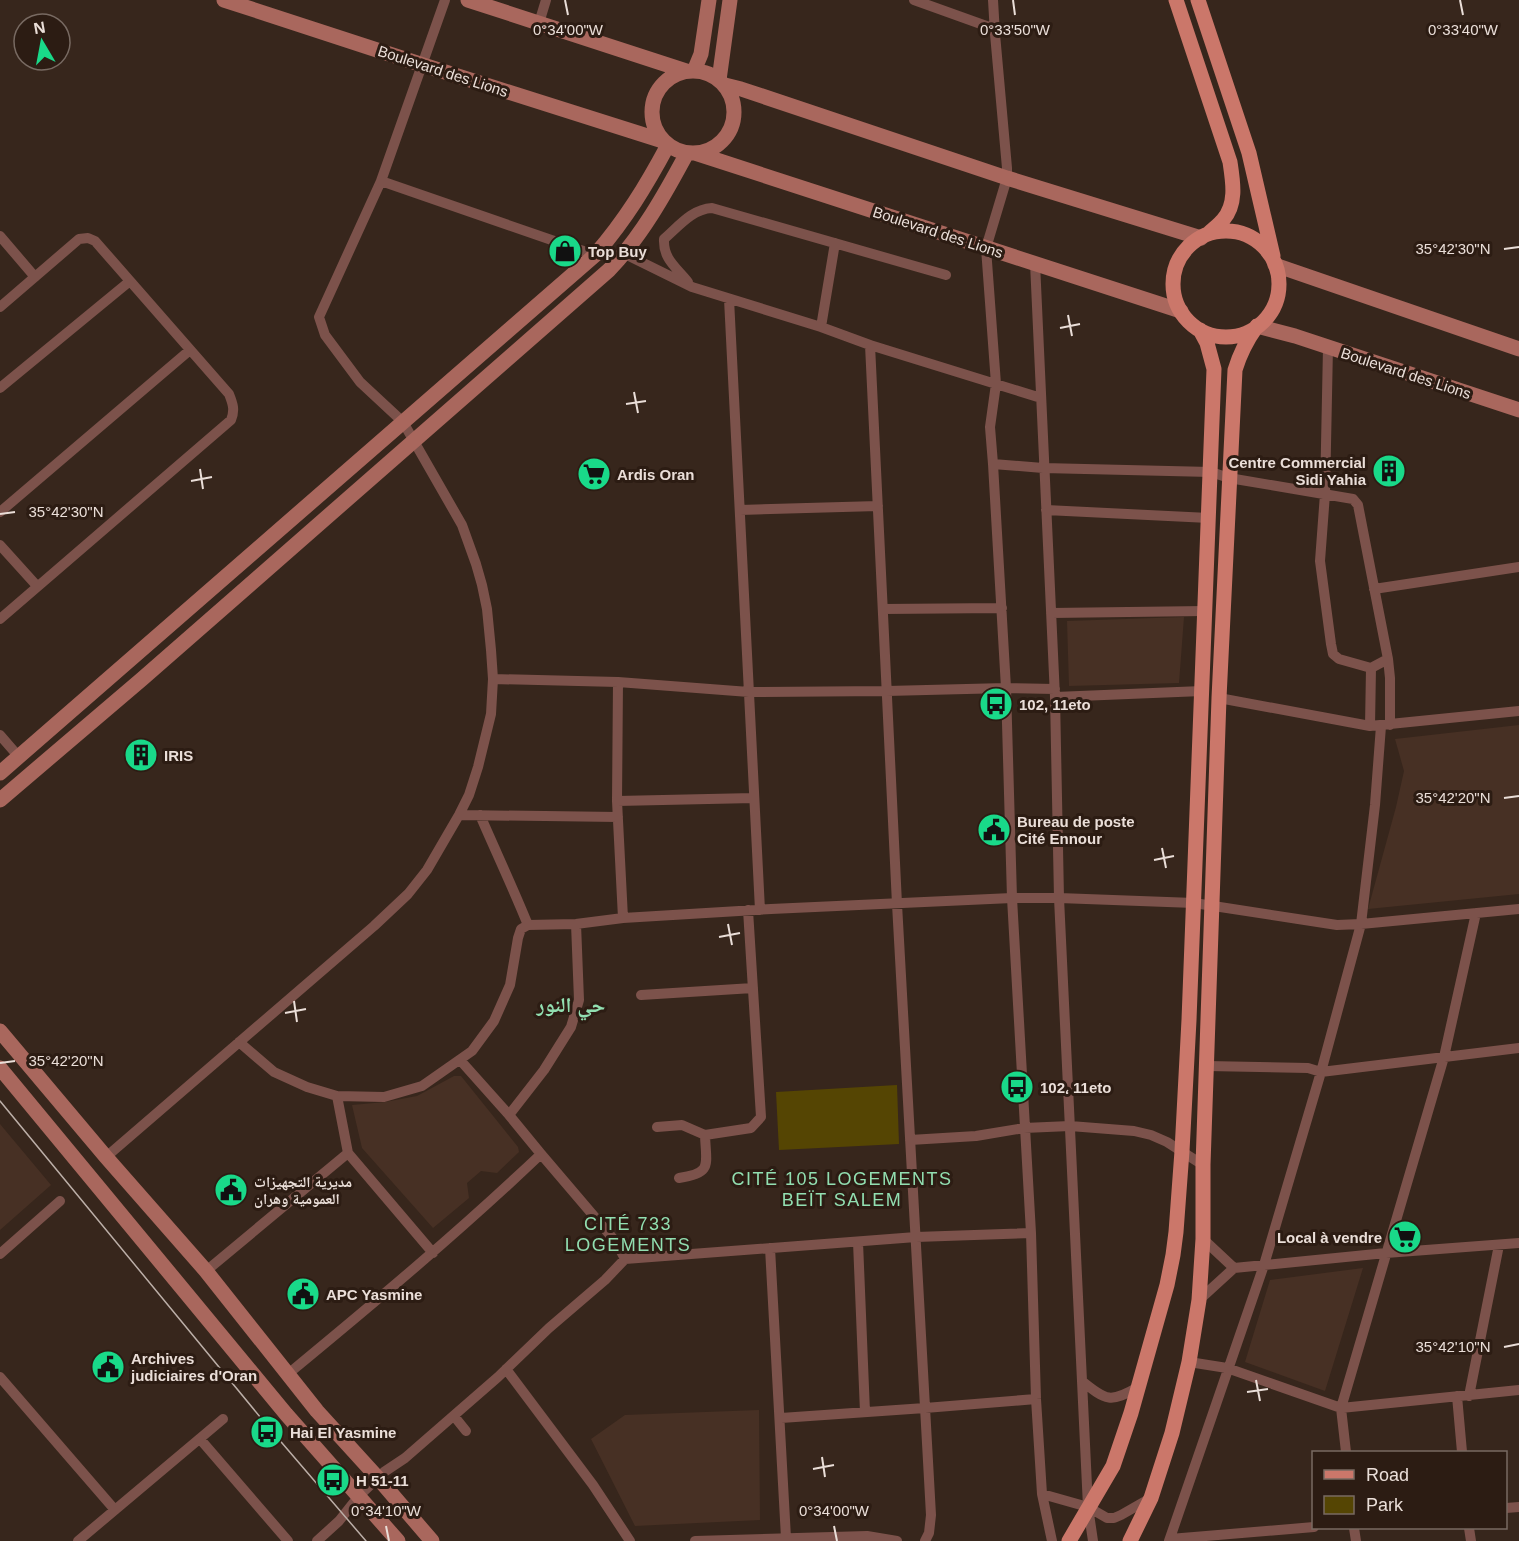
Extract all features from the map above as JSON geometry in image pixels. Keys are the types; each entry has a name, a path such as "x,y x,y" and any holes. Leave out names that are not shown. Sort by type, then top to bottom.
{"main road":[{"name":"Boulevard des Lions","path":"224,0 666,143"},
{"path":"468,0 690,71 707,73 741,89 1007,178 1204,236 1230,231 1242,234 1262,245 1270,254 1275,265 1519,349"},
{"path":"709,0 701,54 690,71 671,77 664,82 652,103 652,119 658,134 674,149 691,153 703,153 717,146 728,135 735,114 729,91 722,82 730,0"},
{"path":"1176,0 1230,162 1233,200 1223,220 1193,243 1177,262 1173,287 1175,300 1189,322 1200,330 1214,335 1229,336 1244,333 1257,326"},
{"path":"1130,1541 1151,1498 1172,1433 1189,1362 1199,1300 1203,1239 1203,1165 1218,698 1235,370 1246,341 1272,309 1279,287 1249,153 1197,0"},
{"path":"0,773 595,255 645,188 666,143"},
{"name":"Boulevard des Lions","path":"691,153 1181,312"},
{"path":"0,800 142,679 609,270 625,254 691,153"},
{"name":"Boulevard des Lions","path":"1257,326 1295,336 1519,410"},
{"path":"1069,1541 1113,1466 1138,1387 1167,1285 1173,1255 1182,1151 1211,472 1214,369 1207,343 1200,330"},
{"path":"0,1031 206,1271 317,1411 432,1541"},
{"path":"0,1068 286,1414 398,1541"}],"street":[{"path":"106,1157 374,926 408,894 427,870 459,815 472,786 486,740 491,714 493,679 487,609 476,564 462,525 403,422 360,382 325,335 320,317 381,181 445,0"},
{"path":"538,23 546,0"},
{"path":"914,0 986,25 992,28 995,34"},
{"path":"993,0 1007,178 986,248 996,384 990,427 1006,688 1012,898 1031,1233 1036,1399 1042,1494 1052,1541"},
{"path":"381,181 595,255"},
{"path":"692,287 666,256 664,239 696,211 703,208 712,208 946,275"},
{"path":"0,236 35,277"},
{"path":"0,307 80,239 88,238 95,241 229,394 234,411 231,420 0,619"},
{"path":"821,327 835,243"},
{"path":"625,254 692,287 1041,398"},
{"path":"1035,264 1055,693 1059,897 1088,1507 1094,1541"},
{"path":"0,388 130,281"},
{"path":"729,299 760,910"},
{"path":"870,345 897,904 931,1515 929,1533 925,1541"},
{"path":"1328,347 1325,494 1320,561 1333,654 1339,659 1371,668 1388,658"},
{"path":"0,512 190,350"},
{"path":"993,464 1044,468 1211,472 1229,478 1353,499 1358,505 1390,678 1381,725 1375,806 1361,924 1321,1072 1264,1265 1169,1540 1312,1527"},
{"path":"740,510 878,506"},
{"path":"1046,510 1209,519"},
{"path":"0,545 38,586"},
{"path":"1374,589 1519,567"},
{"path":"883,609 1002,608"},
{"path":"1051,613 1205,611"},
{"path":"1371,668 1381,725"},
{"path":"493,679 618,682 749,692 1006,688 1055,693 1202,691"},
{"path":"618,682 617,801 623,918"},
{"path":"1218,698 1381,725 1519,711"},
{"path":"0,735 19,757"},
{"path":"617,801 754,798"},
{"path":"459,815 618,817"},
{"path":"480,815 528,925"},
{"path":"239,1042 274,1072 307,1088 337,1096 384,1096 422,1086 472,1051 494,1020 510,985 521,929 528,925 576,924 623,918 748,910 1059,897 1194,903 1337,925 1519,909"},
{"path":"657,1127 682,1125 705,1135 752,1128 761,1117 748,910"},
{"path":"1346,1451 1341,1408 1444,1057 1476,913"},
{"path":"509,1115 544,1070 571,1028 579,1000 576,924"},
{"path":"641,995 753,988"},
{"path":"1207,1066 1308,1068 1321,1072 1519,1048"},
{"path":"460,1060 616,1242 625,1259"},
{"path":"337,1096 348,1153 433,1252"},
{"path":"910,1140 976,1136 1024,1128 1070,1126 1134,1131 1151,1135 1203,1165"},
{"path":"679,1178 697,1175 703,1170 706,1164 705,1135"},
{"path":"206,1271 348,1153"},
{"path":"288,1374 433,1252 541,1155"},
{"path":"0,1254 60,1201"},
{"path":"317,1541 339,1521 358,1497 384,1472 405,1458 454,1416 549,1328 605,1280 625,1259 915,1237 1031,1233"},
{"path":"1203,1239 1234,1268"},
{"path":"858,1242 865,1413"},
{"path":"1199,1300 1234,1268 1519,1243"},
{"path":"1470,1396 1499,1245"},
{"path":"770,1248 786,1538"},
{"path":"1189,1362 1227,1368 1341,1408 1519,1390"},
{"path":"506,1369 593,1485 630,1541"},
{"path":"0,1377 115,1510"},
{"path":"1082,1381 1096,1393 1113,1398 1122,1397 1138,1387"},
{"path":"1457,1396 1462,1451"},
{"path":"781,1418 1036,1399"},
{"path":"454,1416 466,1431"},
{"path":"78,1541 223,1419"},
{"path":"200,1439 288,1541"},
{"path":"1042,1494 1088,1507 1103,1516 1114,1518 1151,1498"},
{"path":"695,1541 867,1536 897,1541"}],"shaded area":[{"path":"1184,617 1179,683 1069,686 1067,621"},
{"path":"1519,725 1519,894 1368,909 1404,771 1395,739"},
{"path":"454,1076 461,1076 518,1147 519,1152 497,1173 481,1171 467,1183 469,1198 433,1228 362,1148 352,1105 417,1096"},
{"path":"0,1124 51,1185 0,1230"},
{"path":"1363,1268 1325,1391 1245,1362 1270,1280"},
{"path":"759,1410 760,1520 635,1526 591,1439 625,1415"}],"green space":[{"path":"897,1085 899,1144 779,1150 776,1092"}],"tram line":[{"path":"0,1101 270,1429 366,1541"}],"place":[{"name":"Top Buy","path":"565,251"},
{"name":"Centre Commercial Sidi Yahia","path":"1389,471"},
{"name":"Ardis Oran","path":"594,474"},
{"name":"102, 11eto","path":"996,704"},
{"name":"IRIS","path":"141,755"},
{"name":"Bureau de poste Cité Ennour","path":"994,830"},
{"name":"102، 11eto","path":"1017,1087"},
{"name":"مديرية التجهيزات العمومية وهران","path":"231,1190"},
{"name":"Local à vendre","path":"1405,1237"},
{"name":"APC Yasmine","path":"303,1294"},
{"name":"Archives judiciaires d'Oran","path":"108,1367"},
{"name":"Hai El Yasmine","path":"267,1432"},
{"name":"H 51-11","path":"333,1480"}],"district":[{"name":"حي النور","path":"571,1004"},
{"name":"CITÉ 105 LOGEMENTS BEÏT SALEM","path":"842,1189"},
{"name":"CITÉ 733 LOGEMENTS","path":"628,1234"}]}
